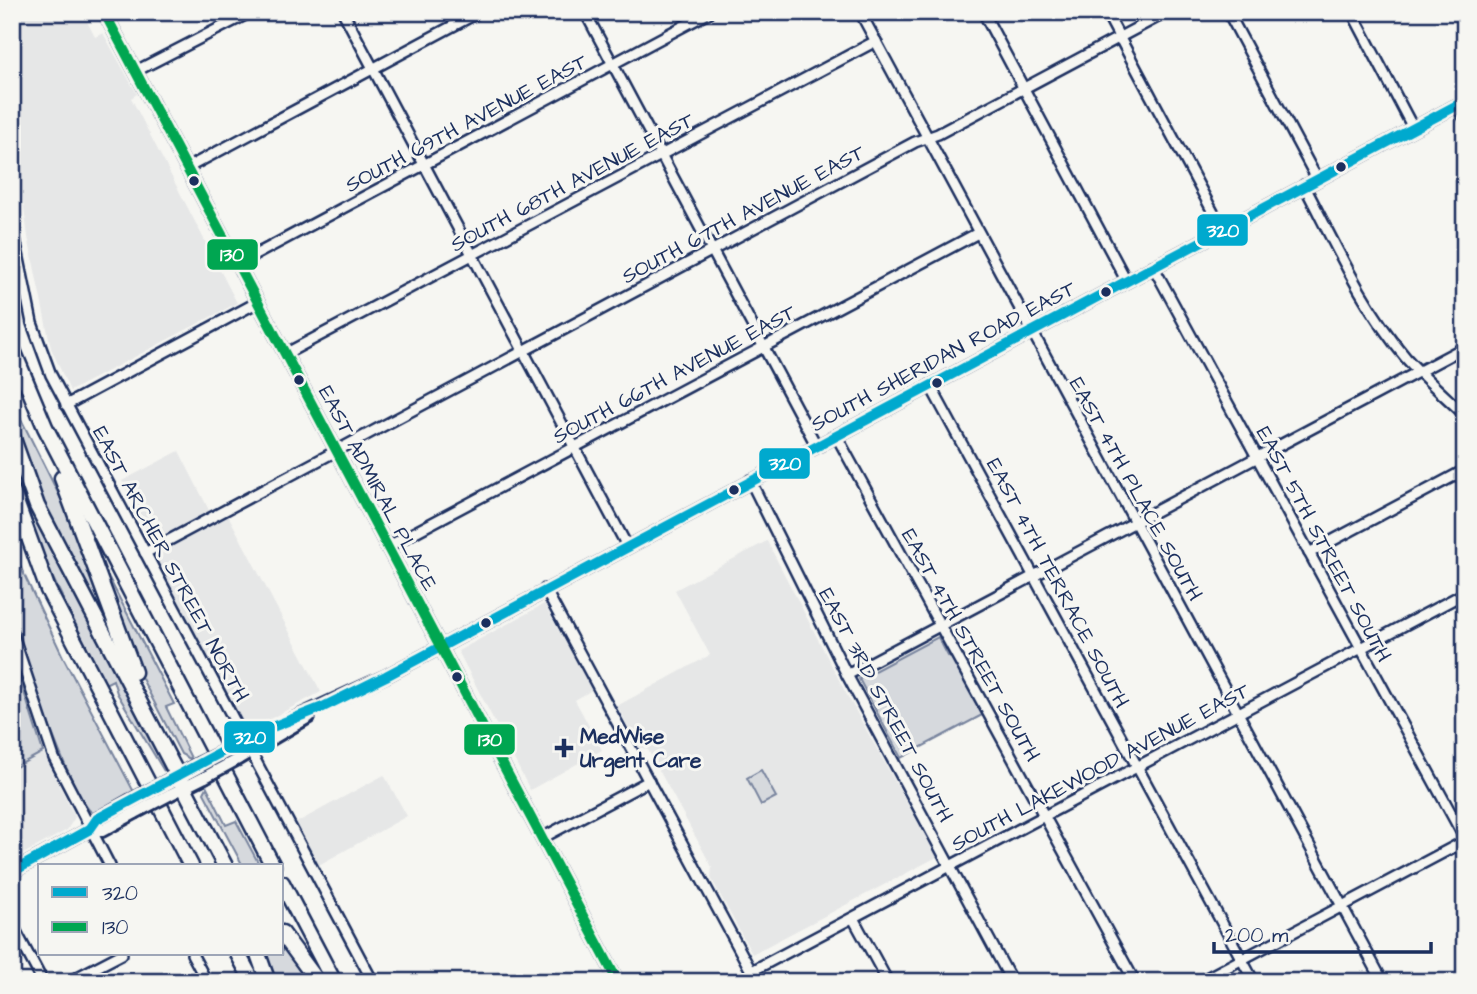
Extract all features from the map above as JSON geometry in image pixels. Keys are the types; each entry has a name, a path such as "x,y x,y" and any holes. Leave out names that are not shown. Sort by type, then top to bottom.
{"highway":[{"path":"12,348 45,427 121,643 224,864"},
{"path":"45,427 272,864"},
{"path":"12,436 37,506 184,779 234,864"},
{"path":"12,491 53,601 190,864"},
{"path":"284,887 334,982"},
{"path":"284,936 318,982"},
{"path":"239,956 253,982"},
{"path":"259,956 268,982"}],"main road":[{"name":"EAST ADMIRAL PLACE","path":"104,12 618,982"},
{"name":"SOUTH SHERIDAN ROAD EAST","path":"323,707 1461,103"},
{"path":"90,829 102,831 169,795 198,764 244,740 323,707"},
{"path":"12,872 90,829 97,819 129,801 158,786 205,777 251,753 323,707"}],"street":[{"path":"136,71 251,12"},
{"path":"343,12 627,545"},
{"path":"187,168 479,12"},
{"path":"585,12 816,445"},
{"name":"SOUTH 69TH AVENUE EAST","path":"238,264 710,12"},
{"name":"EAST 4TH PLACE SOUTH","path":"860,12 1383,982"},
{"path":"983,12 1126,280"},
{"path":"1106,12 1222,229"},
{"name":"SOUTH 67TH AVENUE EAST","path":"145,553 523,350 1167,12"},
{"path":"1228,12 1317,179"},
{"path":"1352,12 1413,128"},
{"name":"SOUTH 68TH AVENUE EAST","path":"285,354 876,41"},
{"path":"1461,103 1465,118"},
{"path":"1304,186 1363,297 1404,356 1465,415"},
{"name":"EAST ARCHER STREET NORTH","path":"12,224 32,323 42,356 373,982"},
{"name":"SOUTH 66TH AVENUE EAST","path":"387,547 978,233"},
{"name":"EAST 5TH STREET SOUTH","path":"1153,266 1465,840"},
{"path":"66,405 258,302"},
{"path":"847,675 1465,347"},
{"name":"EAST 4TH TERRACE SOUTH","path":"930,385 1254,982"},
{"name":"EAST 4TH STREET SOUTH","path":"836,435 1135,982"},
{"path":"1309,553 1465,470"},
{"name":"EAST 3RD STREET SOUTH","path":"750,480 847,675 1012,982"},
{"path":"545,589 757,982"},
{"path":"1462,595 1465,610"},
{"name":"SOUTH LAKEWOOD AVENUE EAST","path":"752,971 1462,595"},
{"path":"12,632 54,758 109,864"},
{"path":"542,838 649,781"},
{"path":"1199,982 1465,840"},
{"path":"853,918 888,982"},
{"path":"12,924 43,982"},
{"path":"68,982 118,956"},
{"path":"193,956 207,982"}],"shaded area":[{"path":"12,12 82,12 95,37 103,33 137,94 131,98 237,303 70,391 51,348 28,237 18,164 14,160"},
{"path":"12,401 79,535 117,644 68,558 36,493 23,461 15,430"},
{"path":"179,451 211,514 154,544 122,481"},
{"path":"12,457 163,762 164,771 117,693 113,680 105,684 44,560"},
{"path":"228,515 321,692 249,730 243,727 156,563 157,554"},
{"path":"767,541 847,695 937,857 752,954 711,878 712,867 648,750 639,747 617,706 710,655 675,590"},
{"path":"12,549 64,659 134,792 93,813 72,781 46,718 16,625 12,609"},
{"path":"94,549 174,704 166,707 192,760 181,754 137,669"},
{"path":"544,604 592,690 575,700 602,750 530,790 458,651"},
{"path":"938,637 984,714 901,758 859,679"},
{"path":"12,654 43,752 12,769"},
{"path":"43,752 75,817 67,830 12,860 12,769"},
{"path":"761,770 776,797 761,805 747,778"},
{"path":"384,775 407,816 317,866 294,824"},
{"path":"207,787 226,825 236,821 259,864 242,864 204,793"},
{"path":"284,944 310,982 274,982 264,956 284,956"}],"transit line":[{"name":"130","path":"104,12 618,982"},
{"name":"320","path":"12,872 90,829 97,819 257,733 323,707 386,676 1465,101"}],"place":[{"name":"MedWise Urgent Care","path":"564,748"}]}
